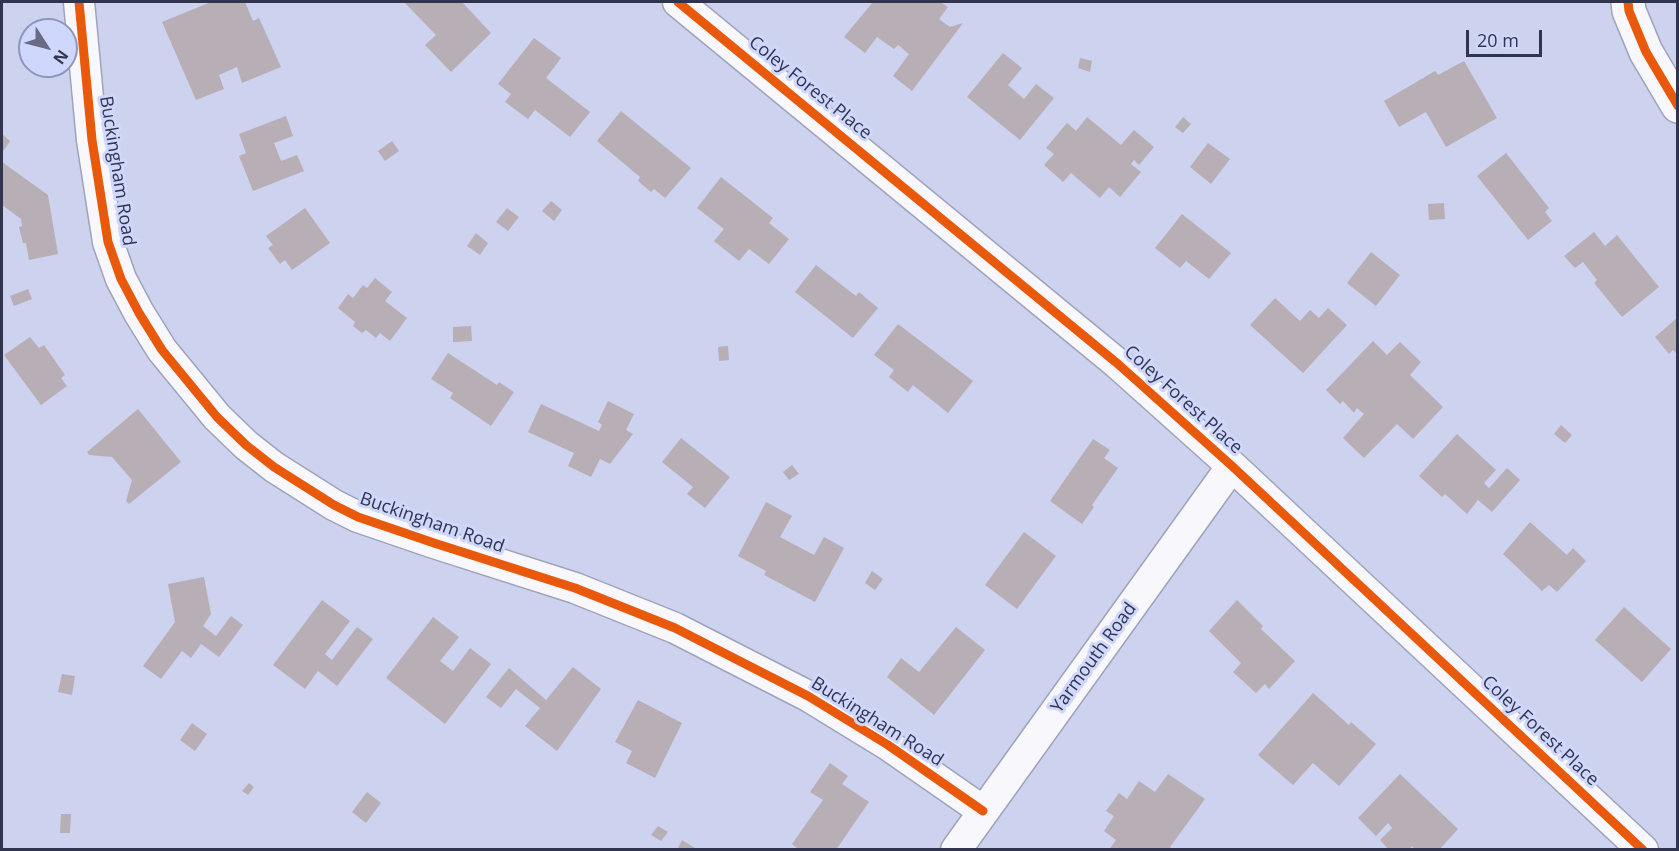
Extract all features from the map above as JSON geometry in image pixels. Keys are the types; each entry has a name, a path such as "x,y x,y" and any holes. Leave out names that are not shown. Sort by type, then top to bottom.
{"street":[{"name":"Buckingham Road","path":"79,2 92,140 108,242 121,279 162,350 217,417 246,445 282,472 334,505 358,517 574,588 675,628 808,696 888,745 983,811"},
{"name":"Coley Forest Place","path":"678,2 1081,332 1232,466 1643,849"},
{"path":"1631,5 1646,52 1677,106"},
{"name":"Yarmouth Road","path":"956,849 1232,466"}],"building":[{"path":"211,2 245,2 253,21 259,18 281,67 242,83 237,67 219,75 224,89 196,100 162,22"},
{"path":"404,2 462,2 491,33 451,72 425,45 436,35"},
{"path":"873,2 940,2 948,7 939,19 950,27 963,23 912,91 893,76 909,54 898,45 894,49 877,37 865,53 844,37"},
{"path":"534,38 561,58 546,78 590,112 570,137 535,110 528,119 505,102 511,94 498,84"},
{"path":"1003,53 1022,68 1008,85 1024,99 1036,84 1054,98 1020,140 967,97"},
{"path":"1080,58 1092,61 1090,72 1078,68"},
{"path":"1464,61 1497,118 1446,147 1426,112 1399,127 1384,101 1435,71 1438,75"},
{"path":"621,111 691,168 665,198 654,189 651,192 638,181 640,177 597,141"},
{"path":"286,116 293,136 274,143 281,161 297,155 304,171 253,191 239,156 246,153 239,134"},
{"path":"1087,117 1121,145 1134,130 1154,147 1139,165 1134,160 1131,164 1141,172 1120,197 1109,187 1100,198 1071,173 1063,182 1044,165 1054,154 1046,148 1067,123 1076,131"},
{"path":"1183,117 1191,124 1183,133 1175,127"},
{"path":"2,134 10,141 2,153"},
{"path":"392,141 399,151 385,161 378,151"},
{"path":"1208,143 1230,159 1211,184 1190,167"},
{"path":"1506,153 1549,208 1545,212 1552,221 1528,240 1477,176"},
{"path":"2,162 48,195 58,254 29,260 26,243 23,243 19,227 22,226 21,219 2,205"},
{"path":"721,177 773,218 769,223 789,239 769,264 749,249 739,261 714,241 724,229 697,208"},
{"path":"551,201 562,210 554,221 542,211"},
{"path":"1444,203 1445,219 1429,220 1428,204"},
{"path":"305,208 330,243 292,270 285,260 280,264 268,248 273,245 266,236"},
{"path":"507,208 519,217 508,231 496,222"},
{"path":"1182,214 1231,253 1209,279 1186,261 1180,268 1155,248"},
{"path":"1594,232 1605,246 1617,235 1659,287 1622,317 1594,283 1597,280 1583,262 1575,268 1564,256"},
{"path":"476,233 488,243 480,255 467,246"},
{"path":"1371,252 1400,275 1376,306 1347,283"},
{"path":"816,265 856,296 859,292 878,308 853,338 795,292"},
{"path":"375,278 392,292 385,301 407,318 390,341 380,333 376,338 366,330 362,333 353,326 355,322 338,308 348,294 353,298 363,285 367,288"},
{"path":"28,289 32,299 14,306 10,296"},
{"path":"1275,298 1300,321 1310,310 1319,318 1328,308 1347,325 1303,373 1250,325"},
{"path":"1678,317 1678,355 1673,350 1669,354 1655,337"},
{"path":"898,324 973,381 948,413 913,385 908,392 889,377 894,370 874,355"},
{"path":"471,326 472,341 453,342 453,327"},
{"path":"30,337 39,348 44,345 65,375 61,378 67,386 41,405 4,355"},
{"path":"1373,341 1387,355 1400,342 1421,362 1410,375 1443,407 1413,439 1397,424 1364,458 1343,438 1364,414 1357,408 1354,413 1343,401 1340,404 1326,390"},
{"path":"728,346 729,360 719,361 718,347"},
{"path":"448,353 497,385 499,382 514,392 491,426 450,398 453,393 431,379"},
{"path":"608,401 634,414 626,430 633,434 610,464 600,459 591,477 568,466 574,453 528,432 541,404 599,431 602,425 598,422"},
{"path":"138,409 181,462 129,504 126,501 132,480 112,457 89,455 87,452"},
{"path":"1561,425 1572,435 1565,443 1554,434"},
{"path":"1457,434 1496,470 1484,483 1489,488 1507,468 1520,480 1492,512 1478,500 1467,514 1445,494 1442,497 1419,476"},
{"path":"681,438 730,477 705,508 687,494 693,487 662,462"},
{"path":"1093,439 1110,450 1104,458 1118,468 1092,505 1094,507 1082,524 1050,501"},
{"path":"792,465 799,474 789,480 783,472"},
{"path":"766,502 792,516 780,537 814,555 824,537 844,548 815,602 764,575 766,571 738,556"},
{"path":"1530,522 1567,555 1573,548 1586,561 1557,592 1549,585 1542,591 1503,554"},
{"path":"1024,532 1056,556 1017,609 985,585"},
{"path":"872,571 883,579 875,590 865,583"},
{"path":"204,577 211,614 203,626 216,636 231,616 243,625 219,657 201,644 191,658 182,651 161,679 143,666 175,622 168,584"},
{"path":"322,600 350,621 325,654 332,660 357,627 373,639 337,686 318,671 305,689 273,665"},
{"path":"1237,600 1263,626 1261,629 1295,661 1269,689 1265,684 1256,693 1233,672 1241,663 1209,631"},
{"path":"1624,607 1671,649 1642,682 1595,640"},
{"path":"433,617 459,637 440,661 453,671 470,648 491,664 445,724 386,678"},
{"path":"956,627 985,650 934,715 887,677 901,658 919,672"},
{"path":"573,667 601,689 557,751 525,726 540,708 516,689 501,708 486,697 509,668 546,700"},
{"path":"62,674 75,676 72,695 58,692"},
{"path":"1313,693 1349,725 1351,722 1376,744 1339,786 1313,763 1293,785 1258,755"},
{"path":"638,700 682,723 655,778 626,763 632,751 615,742"},
{"path":"192,723 207,734 195,751 180,740"},
{"path":"830,763 848,776 842,784 869,802 836,850 799,850 792,844 823,800 810,792"},
{"path":"1168,774 1205,799 1170,847 1174,850 1109,850 1116,840 1104,831 1114,816 1106,811 1119,793 1127,799 1139,781 1155,792"},
{"path":"1400,774 1458,829 1439,850 1415,850 1412,846 1409,850 1389,850 1380,840 1392,828 1388,823 1376,836 1358,818"},
{"path":"249,783 254,787 248,795 242,791"},
{"path":"367,792 381,803 366,823 352,812"},
{"path":"61,814 71,814 70,833 60,833"},
{"path":"658,826 668,832 661,841 651,835"},
{"path":"682,840 698,850 677,850"}],"cycle path":[{"path":"79,2 92,140 108,242 121,279 162,350 217,417 246,445 274,467 334,505 358,517 575,588 675,628 808,696 888,745 983,811"},
{"path":"678,2 1118,364 1232,466 1643,850"},
{"path":"1628,2 1629,11 1646,52 1678,106"}]}
